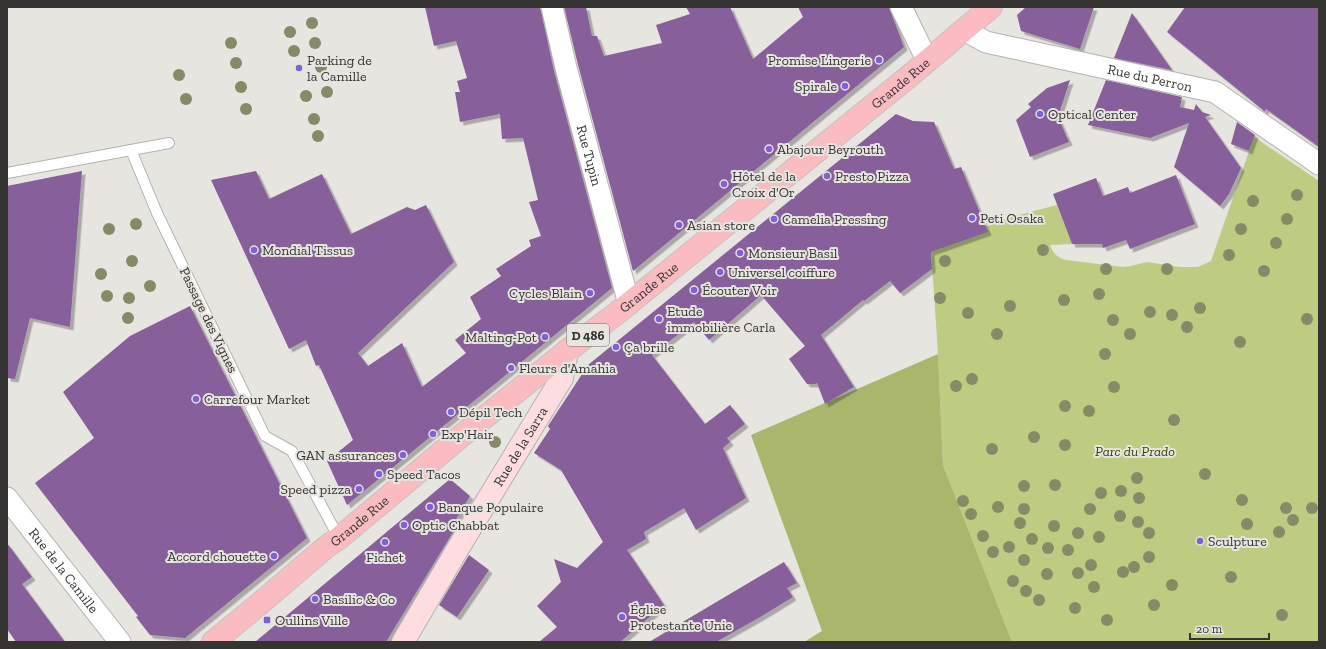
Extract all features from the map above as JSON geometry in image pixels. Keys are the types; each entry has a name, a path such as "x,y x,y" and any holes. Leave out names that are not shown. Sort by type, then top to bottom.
{"main road":[{"name":"Grande Rue","path":"213,642 460,437 567,351 629,304 991,7"}],"street":[{"name":"Rue Tupin","path":"552,7 566,68 629,304"},
{"path":"901,7 927,60"},
{"name":"Rue du Perron","path":"964,30 986,42 1215,92 1319,164"},
{"name":"Rue de la Sarra","path":"403,642 457,550 562,378 567,351"},
{"name":"Rue de la Camille","path":"7,498 120,642"}],"lane":[{"path":"7,173 169,143"},
{"name":"Passage des Vignes","path":"131,150 157,213 265,436 292,451 339,538"}],"green space":[{"name":"Parc du Prado","path":"1254,137 1319,181 1319,642 1012,642 943,465 931,248 1011,217 1057,205 1072,244 1050,245 1054,253 1061,258 1066,260 1123,267 1147,262 1180,267 1198,267 1211,261"},
{"path":"938,354 943,465 1012,642 804,642 822,631 751,435"}],"building":[{"path":"425,7 540,7 554,71 612,288 347,505 327,461 353,440 319,365 316,366 306,340 289,349 211,180 256,171 269,199 322,174 351,234 407,207 415,210 426,205 454,262 358,353 368,366 402,343 422,387 466,353 455,340 481,319 470,297 501,276 496,269 531,246 529,240 541,236 529,202 538,200 523,138 502,139 500,114 460,122 455,92 460,92 457,81 467,78 456,41 434,46"},
{"path":"564,7 586,7 592,36 597,36 604,56 662,43 656,25 690,14 686,7 730,7 753,59 803,17 798,7 889,7 904,47 633,271"},
{"path":"1026,7 1094,7 1080,49 1021,31 1017,15"},
{"path":"1185,7 1319,7 1319,147 1266,109 1264,112 1167,32"},
{"path":"1132,13 1172,70 1114,58"},
{"path":"1070,80 1058,117 1069,142 1030,157 1016,120 1031,107 1028,104 1047,88"},
{"path":"1106,80 1182,97 1180,107 1194,110 1196,104 1202,112 1211,115 1205,117 1241,168 1229,194 1220,206 1174,167 1189,123 1150,138 1088,125"},
{"path":"896,114 913,121 934,122 954,169 961,167 988,232 931,252 932,269 900,293 890,281 864,301 863,300 821,335 854,387 825,404 817,383 807,384 789,359 805,346 761,295 709,340 694,322 652,355 705,424 730,405 745,424 727,438 730,442 723,448 746,498 696,530 684,508 644,532 646,539 627,550 664,605 620,642 539,642 557,627 537,606 561,582 554,559 577,568 603,542 561,470 534,453 550,429 548,426 588,365"},
{"path":"1237,122 1255,135 1249,151 1231,144"},
{"path":"82,171 70,327 30,318 15,379 7,378 7,186"},
{"path":"1176,175 1195,224 1130,249 1126,240 1103,248 1102,244 1072,244 1053,194 1096,178 1103,196 1128,187 1130,193"},
{"path":"190,306 307,538 185,638 150,635 136,617 138,616 35,483 94,438 63,392 130,336"},
{"path":"450,479 470,496 455,521 458,524 386,642 255,642"},
{"path":"7,543 32,577 22,584 65,642 16,642 7,629"},
{"path":"469,555 489,570 457,617 439,605"},
{"path":"784,562 797,583 787,588 793,597 762,616 716,642 649,642"}],"place":[{"name":"Promise Lingerie","path":"879,60"},
{"name":"Parking de la Camille","path":"299,68"},
{"name":"Spirale","path":"845,86"},
{"name":"Optical Center","path":"1040,114"},
{"name":"Abajour Beyrouth","path":"769,149"},
{"name":"Presto Pizza","path":"827,176"},
{"name":"Hôtel de la Croix d'Or","path":"724,184"},
{"name":"Peti Osaka","path":"972,218"},
{"name":"Camelia Pressing","path":"774,219"},
{"name":"Asian store","path":"679,225"},
{"name":"Mondial Tissus","path":"254,250"},
{"name":"Monsieur Basil","path":"740,253"},
{"name":"Universel coiffure","path":"720,272"},
{"name":"Écouter Voir","path":"694,290"},
{"name":"Cycles Blain","path":"590,293"},
{"name":"Etude immobilière Carla","path":"659,319"},
{"name":"Malting-Pot","path":"545,337"},
{"name":"Ça brille","path":"616,347"},
{"name":"Fleurs d'Amahia","path":"511,368"},
{"name":"Carrefour Market","path":"196,399"},
{"name":"Dépil Tech","path":"451,412"},
{"name":"Exp'Hair","path":"433,434"},
{"name":"GAN assurances","path":"403,455"},
{"name":"Speed Tacos","path":"379,474"},
{"name":"Speed pizza","path":"359,489"},
{"name":"Banque Populaire","path":"430,507"},
{"name":"Optic Chabbat","path":"404,525"},
{"name":"Sculpture","path":"1200,541"},
{"name":"Fichet","path":"385,542"},
{"name":"Accord chouette","path":"274,556"},
{"name":"Basilic & Co","path":"315,599"},
{"name":"Église Protestante Unie","path":"622,617"},
{"name":"Oullins Ville","path":"267,620"}]}
